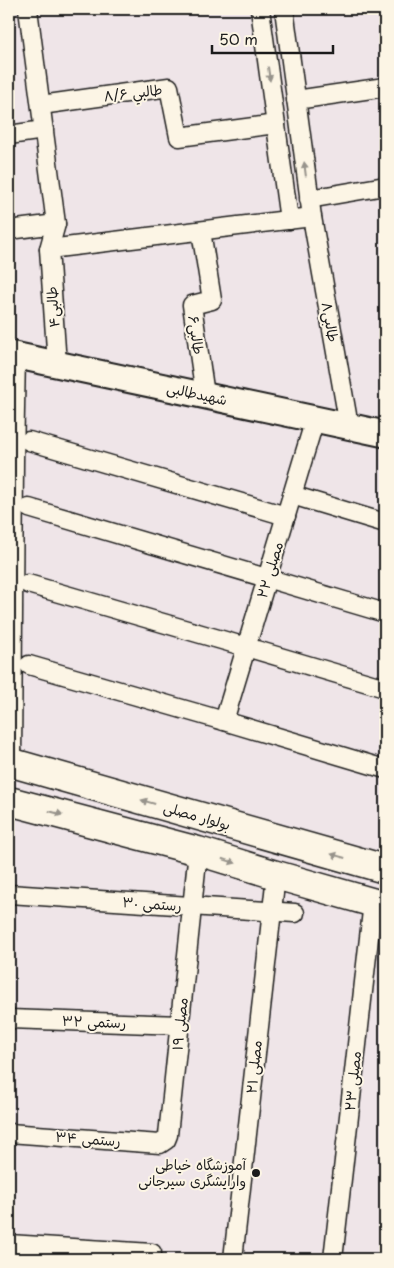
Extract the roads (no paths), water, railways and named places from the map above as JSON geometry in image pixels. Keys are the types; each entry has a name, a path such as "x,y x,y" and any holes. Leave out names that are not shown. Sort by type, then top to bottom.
{"main road":[{"name":"بولوار مصلی","path":"10,762 385,869"},
{"path":"9,801 198,851 379,904"}],"street":[{"path":"9,230 56,224 28,9"},
{"path":"260,9 289,220"},
{"name":"طالبی۸","path":"284,9 309,199 349,426"},
{"name":"طالبي ۸/۶","path":"41,105 168,87 180,137 276,124"},
{"path":"296,100 385,87"},
{"path":"9,135 44,130"},
{"path":"309,199 385,186"},
{"path":"49,250 312,217"},
{"name":"طالبی۴","path":"56,224 49,250 57,364"},
{"name":"طالبی۶","path":"201,231 212,300 192,305 205,395"},
{"path":"10,762 12,354"},
{"name":"شهیدطالبی","path":"12,354 385,434"},
{"name":"مصلی ۲۲","path":"224,721 315,419"},
{"path":"29,441 286,516"},
{"path":"292,495 385,523"},
{"path":"29,508 385,613"},
{"path":"28,584 385,688"},
{"path":"29,665 385,769"},
{"name":"مصلی ۱۹","path":"166,1140 198,851"},
{"name":"مصلی ۲۱","path":"234,1259 276,875"},
{"name":"رستمی ۳۰","path":"9,894 295,913"},
{"name":"مصلی ۲۳","path":"333,1259 379,904"},
{"name":"رستمی ۳۲","path":"9,1019 180,1025"},
{"name":"رستمی ۳۴","path":"9,1133 160,1144 166,1140"},
{"path":"9,1244 152,1253"}],"place":[{"name":"آموزشگاه خیاطی وارایشگری سیرجانی","path":"256,1173"}]}
